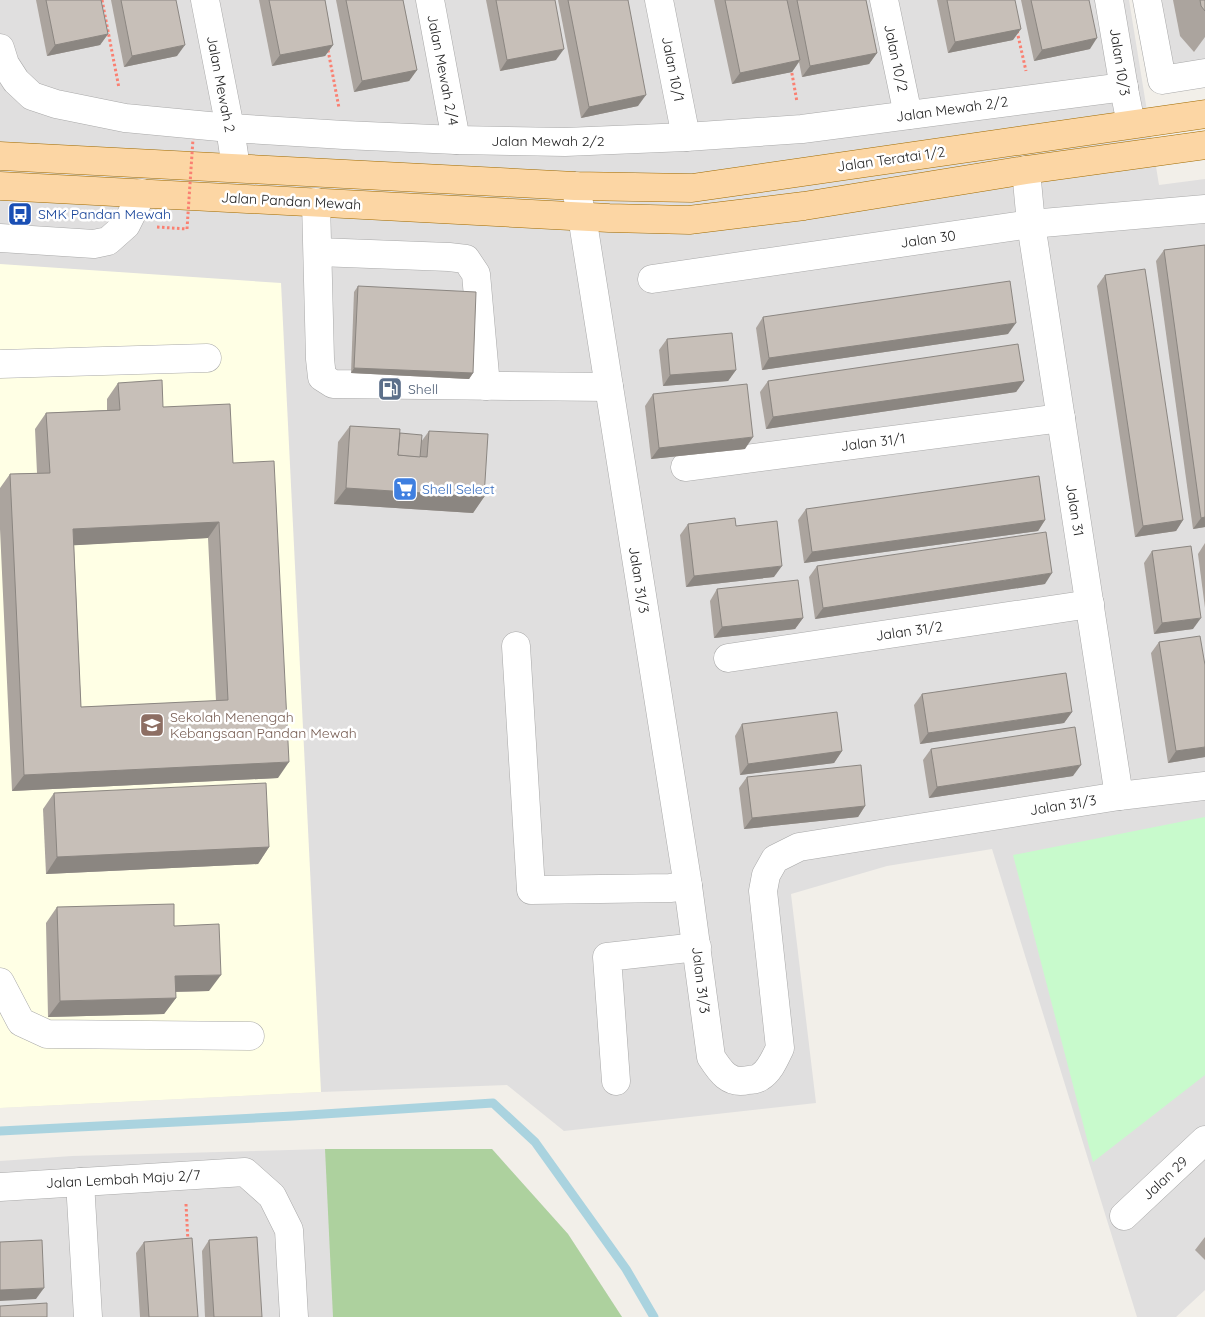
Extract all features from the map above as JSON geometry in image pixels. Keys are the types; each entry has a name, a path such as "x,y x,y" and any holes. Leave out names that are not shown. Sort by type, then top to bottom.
{"main road":[{"name":"Jalan Teratai 1/2","path":"575,186 692,188 1205,114"},
{"path":"582,216 689,220 804,206 1026,170 1205,145"},
{"path":"0,156 575,186"},
{"name":"Jalan Pandan Mewah","path":"0,186 582,216"}],"street":[{"name":"Jalan Mewah 2","path":"205,0 236,168"},
{"name":"Jalan Mewah 2/4","path":"430,0 456,140"},
{"name":"Jalan 10/1","path":"660,0 686,137"},
{"name":"Jalan 10/2","path":"884,0 908,115"},
{"name":"Jalan 10/3","path":"1109,0 1131,124"},
{"path":"1147,0 1162,80 1205,73"},
{"name":"Jalan Mewah 2/2","path":"0,48 5,64 16,82 32,96 56,104 125,118 230,128 456,140 565,142 686,137 802,129 1124,87"},
{"name":"Jalan 31","path":"1026,170 1031,224 1119,796"},
{"name":"Jalan 31/3","path":"575,186 582,216 688,886 711,1057 720,1071 729,1078 744,1081 760,1078 772,1065 780,1048 764,891 766,875 775,859 799,847 1119,796 1205,786"},
{"path":"0,238 94,244 108,242 126,225 142,193"},
{"path":"316,202 320,359 322,376 333,384 609,387"},
{"name":"Jalan 30","path":"652,279 1031,224 1205,209"},
{"path":"318,252 466,259 476,274 486,386"},
{"path":"0,364 208,358"},
{"name":"Jalan 31/1","path":"685,467 1061,418"},
{"name":"Jalan 31/2","path":"728,658 1090,604"},
{"path":"516,646 531,890 670,888 688,886"},
{"path":"616,1081 607,957 697,947"},
{"path":"0,982 21,1022 47,1034 250,1036"},
{"name":"Jalan 29","path":"1124,1216 1205,1140"},
{"name":"Jalan Lembah Maju 2/7","path":"0,1187 245,1172 272,1196 289,1230 294,1317"},
{"path":"80,1182 88,1317"}],"path":[{"path":"102,0 125,118"},
{"path":"1016,26 1032,99"},
{"path":"328,48 344,135"},
{"path":"790,65 802,129"},
{"path":"188,229 193,139"},
{"path":"184,1176 189,1251"}],"shaded area":[{"path":"0,0 1129,0 1159,185 1205,179 1205,1290 1176,1317 1137,1317 992,849 887,866 791,894 816,1103 564,1131 507,1085 0,1108"},
{"path":"1137,0 1205,0 1205,81 1153,89"},
{"name":"Sekolah Menengah Kebangsaan Pandan Mewah","path":"0,264 281,283 321,1092 0,1108"},
{"path":"325,1149 492,1149 568,1234 622,1317 0,1317 0,1161 72,1156"}],"green space":[{"path":"1205,817 1205,1075 1093,1162 1013,855"},
{"path":"325,1149 492,1149 568,1234 622,1317 333,1317"}],"building":[{"path":"46,0 101,0 108,34 55,45"},
{"path":"121,0 176,0 185,45 132,56"},
{"path":"269,0 325,0 333,45 280,55"},
{"path":"346,0 403,0 417,70 362,81"},
{"path":"496,0 555,0 564,49 507,60"},
{"path":"568,0 628,0 646,95 589,107"},
{"path":"725,0 787,0 800,60 740,73"},
{"path":"797,0 866,0 877,53 810,66"},
{"path":"947,0 1015,0 1021,29 955,42"},
{"path":"1031,0 1089,0 1097,38 1042,50"},
{"path":"1200,0 1205,0 1205,11 1201,6"},
{"path":"1205,245 1205,517 1201,518 1164,250"},
{"path":"1145,269 1183,520 1143,526 1105,275"},
{"path":"1010,281 1016,323 769,358 763,317"},
{"path":"358,286 476,292 473,373 354,368"},
{"path":"732,333 736,370 670,375 667,339"},
{"path":"1018,344 1024,381 773,417 768,381"},
{"path":"162,380 163,407 230,404 233,463 274,461 289,762 24,775 10,474 50,473 46,413 120,410 118,383","holes":["219,522 228,700 81,707 73,529"]},
{"path":"747,384 753,437 659,448 653,394"},
{"name":"Shell Select","path":"350,426 400,429 398,455 427,457 429,431 488,434 484,497 346,488"},
{"path":"400,433 422,435 420,457 398,455"},
{"path":"1039,476 1045,520 812,552 806,509"},
{"path":"735,518 736,526 777,521 782,566 694,576 688,524"},
{"path":"1046,532 1052,573 823,608 817,566"},
{"path":"1191,546 1201,618 1162,623 1152,551"},
{"path":"798,580 803,618 722,627 717,589"},
{"path":"1200,636 1205,665 1205,747 1176,751 1159,642"},
{"path":"1066,673 1072,712 928,733 922,694"},
{"path":"837,712 842,751 748,764 742,724"},
{"path":"1075,727 1081,765 937,787 931,749"},
{"path":"861,765 865,806 752,818 747,777"},
{"path":"266,783 269,847 57,857 54,793"},
{"path":"174,904 174,926 219,924 221,975 175,976 176,998 60,1001 57,907"},
{"path":"257,1237 262,1317 214,1317 209,1240"},
{"path":"192,1238 198,1317 149,1317 144,1242"},
{"path":"42,1240 44,1288 0,1290 0,1242"},
{"path":"47,1303 47,1317 0,1317 0,1306"}],"waterway":[{"path":"0,1131 293,1116 493,1103 535,1142 626,1269 654,1317"}],"place":[{"name":"SMK Pandan Mewah","path":"20,214"},
{"name":"Shell","path":"390,389"},
{"name":"Shell Select","path":"405,489"},
{"name":"Sekolah Menengah Kebangsaan Pandan Mewah","path":"152,725"}]}
